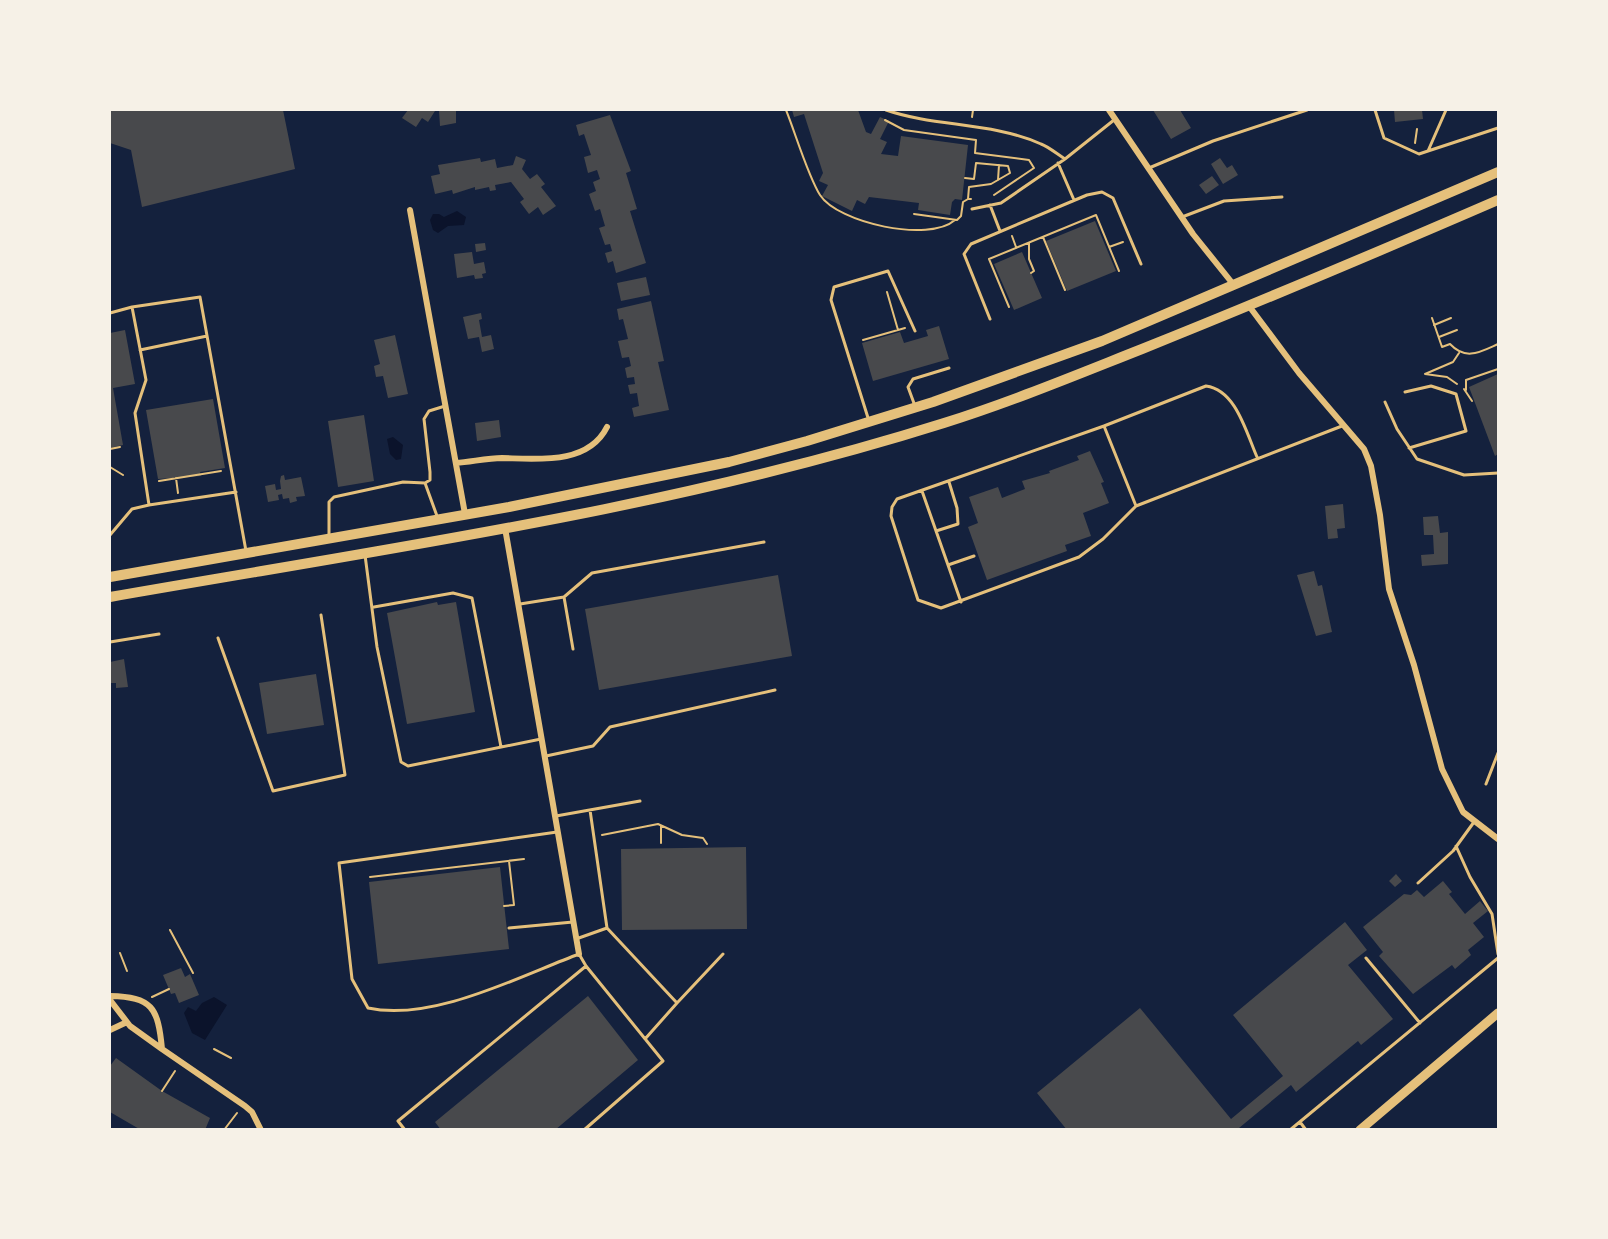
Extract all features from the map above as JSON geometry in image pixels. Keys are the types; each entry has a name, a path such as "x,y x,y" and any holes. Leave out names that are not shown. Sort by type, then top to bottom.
{"highway":[{"path":"110,577 439,519 729,462 870,422 1102,341 1498,172"},
{"path":"110,597 505,528 698,490 941,424 1042,389 1249,306 1498,200"}],"main road":[{"path":"1363,1129 1498,1013"}],"street":[{"path":"1109,110 1182,217 1233,284"},
{"path":"410,210 465,514"},
{"path":"1249,306 1288,360 1364,450 1371,466 1380,515 1389,589 1414,664 1443,769 1455,799 1474,822 1498,839"},
{"path":"456,464 502,458 530,461 577,453 587,450 602,438 607,427"},
{"path":"505,528 579,954"},
{"path":"110,998 132,997 144,1001 156,1017 162,1049"},
{"path":"110,998 127,1022 145,1039 243,1104 252,1112 261,1130"},
{"path":"110,1030 127,1022"}],"lane":[{"path":"885,110 900,115 993,130 1041,144 1065,159"},
{"path":"1283,110 1286,117"},
{"path":"1149,168 1213,141 1307,110"},
{"path":"1375,110 1384,138 1419,154 1498,128"},
{"path":"1428,151 1446,110"},
{"path":"972,209 1001,203 1065,159 1115,119"},
{"path":"1058,163 1074,201"},
{"path":"990,319 964,254 971,244 1074,201 1102,192 1113,198 1141,264"},
{"path":"1182,217 1224,201 1282,197"},
{"path":"990,205 1000,231"},
{"path":"870,422 831,300 834,287 888,271 915,331"},
{"path":"110,313 132,307 200,297 246,553"},
{"path":"132,307 146,380 135,413 149,505"},
{"path":"140,350 207,336"},
{"path":"915,408 908,387 913,379 949,368"},
{"path":"1257,457 1229,396 1219,387 1206,386 1104,426 897,499 892,507 891,516 918,600 941,608 961,603 1079,557 1110,533 1136,506 1344,425"},
{"path":"1405,392 1431,386 1456,394 1466,431 1409,448"},
{"path":"1384,402 1396,429 1417,459 1464,475 1498,473"},
{"path":"329,537 329,502 333,497 403,482 425,483 430,480 424,419 429,411 446,406"},
{"path":"1104,426 1136,506"},
{"path":"936,531 958,524 957,507 949,481"},
{"path":"425,483 439,519"},
{"path":"922,491 961,603"},
{"path":"110,533 132,509 236,492"},
{"path":"518,605 564,597 592,573 764,542"},
{"path":"365,553 374,607 377,647 401,762 408,766 541,739"},
{"path":"948,565 974,556"},
{"path":"374,607 453,592 472,598 501,747"},
{"path":"564,597 573,649"},
{"path":"218,638 273,791 283,789 345,775 321,615"},
{"path":"110,642 159,634"},
{"path":"544,756 594,746 610,727 775,690"},
{"path":"1486,784 1498,753"},
{"path":"555,817 640,801"},
{"path":"590,810 607,928 677,1003"},
{"path":"1418,883 1456,846 1474,822"},
{"path":"557,832 339,863 352,979 368,1008 389,1012 434,1008 579,954 586,966 663,1061 584,1130"},
{"path":"1290,1130 1498,956 1492,914 1456,846"},
{"path":"509,928 573,922"},
{"path":"576,939 607,928"},
{"path":"645,1039 723,954"},
{"path":"1366,958 1420,1023"},
{"path":"405,1130 398,1120 586,966"},
{"path":"1300,1122 1306,1130"}],"path":[{"path":"786,110 820,196 850,218 902,229 927,231 941,229 954,220"},
{"path":"882,117 904,130 976,140 975,153 1029,160 1034,168 989,198"},
{"path":"965,178 974,179 976,163 1008,166 1010,173 991,184 969,187"},
{"path":"998,180 999,165"},
{"path":"968,199 971,178"},
{"path":"914,214 960,219 963,202 968,199 974,200"},
{"path":"1009,307 989,259 1096,215 1119,271"},
{"path":"1008,228 1017,248"},
{"path":"1043,237 1065,290"},
{"path":"1109,248 1130,240"},
{"path":"1029,243 1029,259 1034,271 1031,273"},
{"path":"880,273 898,330"},
{"path":"1432,318 1442,347 1450,344 1459,353 1471,355 1498,344"},
{"path":"1434,324 1451,318"},
{"path":"863,340 913,326"},
{"path":"1438,337 1457,330"},
{"path":"1459,353 1453,362 1425,374 1447,377 1466,390 1472,401"},
{"path":"1466,390 1466,380 1498,369"},
{"path":"110,449 120,447"},
{"path":"110,467 123,475"},
{"path":"159,481 227,470"},
{"path":"176,478 180,501"},
{"path":"594,836 661,826 682,834 703,838 707,844"},
{"path":"661,826 661,843"},
{"path":"370,877 524,859"},
{"path":"504,906 514,905 509,861"},
{"path":"170,930 193,974"},
{"path":"120,953 127,971"},
{"path":"144,1001 169,989"},
{"path":"214,1049 231,1058"},
{"path":"162,1091 181,1062"},
{"path":"224,1130 243,1104"}],"water":[{"path":"457,211 466,217 464,225 448,226 438,233 433,230 430,220 433,214 444,217"},
{"path":"393,437 403,445 401,459 396,460 390,454 387,439"},
{"path":"214,997 227,1005 205,1040 192,1033 184,1013 188,1007 196,1011 202,1003"}],"building":[{"path":"110,110 283,110 295,169 142,207 131,150 110,143"},
{"path":"408,110 435,111 428,122 422,118 416,127 402,118"},
{"path":"439,110 456,110 456,123 440,126"},
{"path":"792,110 858,110 866,132 871,134 880,117 889,121 880,139 887,142 881,154 898,156 901,136 968,145 962,200 955,199 952,202 950,215 918,210 919,203 869,197 865,204 857,200 852,211 822,196 828,185 819,181 823,173 804,114 794,117"},
{"path":"1153,110 1180,110 1191,128 1171,139"},
{"path":"1394,110 1422,110 1423,119 1395,122"},
{"path":"610,115 631,171 626,173 637,209 630,211 646,263 616,273 613,261 608,263 605,253 612,251 610,244 605,245 599,228 605,226 600,209 595,211 589,194 596,191 593,182 600,179 597,170 588,173 584,157 591,155 584,134 579,136 576,125"},
{"path":"516,156 526,160 522,169 530,179 537,174 545,184 541,187 556,206 543,215 538,207 529,214 520,202 524,199 511,182 495,185 496,190 490,191 489,187 475,190 475,187 453,194 452,190 435,194 431,176 440,174 438,165 480,158 481,162 495,159 497,168 513,165"},
{"path":"1220,158 1227,168 1232,165 1238,175 1223,184 1211,164"},
{"path":"1212,176 1219,185 1206,194 1199,185"},
{"path":"1095,221 1116,271 1067,291 1046,241"},
{"path":"485,243 486,250 476,252 475,244"},
{"path":"472,252 474,264 484,262 486,273 482,274 483,278 475,279 474,275 457,278 454,254"},
{"path":"1022,252 1042,298 1014,310 994,264"},
{"path":"646,277 650,295 621,301 617,283"},
{"path":"651,301 664,361 658,362 669,410 634,417 632,408 639,406 637,393 630,394 628,385 635,384 634,377 627,378 625,368 631,366 629,357 622,358 618,341 628,339 623,319 619,320 617,309"},
{"path":"481,313 482,319 479,320 482,337 491,335 494,349 482,352 479,337 468,339 463,317"},
{"path":"939,326 949,359 873,381 862,343 900,332 904,343 928,336 926,330"},
{"path":"125,330 135,384 113,388 123,445 110,448 110,333"},
{"path":"395,335 408,394 388,398 383,376 376,377 374,366 380,364 374,340"},
{"path":"1498,374 1498,454 1495,456 1469,387"},
{"path":"213,399 225,468 200,472 201,476 158,479 146,410"},
{"path":"364,415 374,481 338,487 328,421"},
{"path":"499,420 501,437 477,441 475,423"},
{"path":"1090,451 1104,482 1101,483 1109,503 1083,513 1091,536 1065,545 1067,551 987,580 968,527 978,523 969,497 998,487 1002,498 1025,489 1022,481 1050,473 1049,471 1079,460 1077,456"},
{"path":"284,475 285,480 301,477 305,496 296,497 297,501 290,503 289,498 283,499 282,494 278,495 279,500 268,502 265,486 275,484 276,490 281,489 281,476"},
{"path":"1343,504 1345,528 1337,529 1338,538 1328,539 1325,506"},
{"path":"1438,516 1440,533 1448,532 1448,564 1422,566 1421,555 1434,554 1433,535 1424,535 1423,517"},
{"path":"1314,571 1318,586 1322,585 1332,632 1316,636 1297,575"},
{"path":"778,575 792,656 599,690 585,609"},
{"path":"437,602 438,605 456,602 475,712 407,724 387,613"},
{"path":"124,659 128,687 116,688 116,683 110,683 110,662"},
{"path":"316,674 324,725 267,734 259,683"},
{"path":"746,847 747,929 622,930 621,849"},
{"path":"500,867 509,949 378,964 369,882"},
{"path":"1396,874 1402,881 1395,887 1389,881"},
{"path":"1443,881 1452,892 1449,894 1465,914 1480,901 1488,911 1473,923 1484,937 1468,950 1471,955 1455,969 1452,965 1413,994 1379,956 1383,952 1363,927 1404,894 1411,895 1417,890 1424,897"},
{"path":"1345,922 1367,950 1348,965 1393,1019 1361,1045 1358,1041 1296,1092 1291,1085 1239,1128 1240,1130 1067,1130 1037,1093 1140,1008 1231,1119 1283,1076 1233,1015"},
{"path":"181,968 185,977 190,974 199,995 179,1003 175,993 171,994 163,975"},
{"path":"588,996 638,1060 555,1130 441,1130 435,1122"},
{"path":"116,1058 162,1091 210,1118 205,1130 141,1130 110,1112 110,1066"}]}
